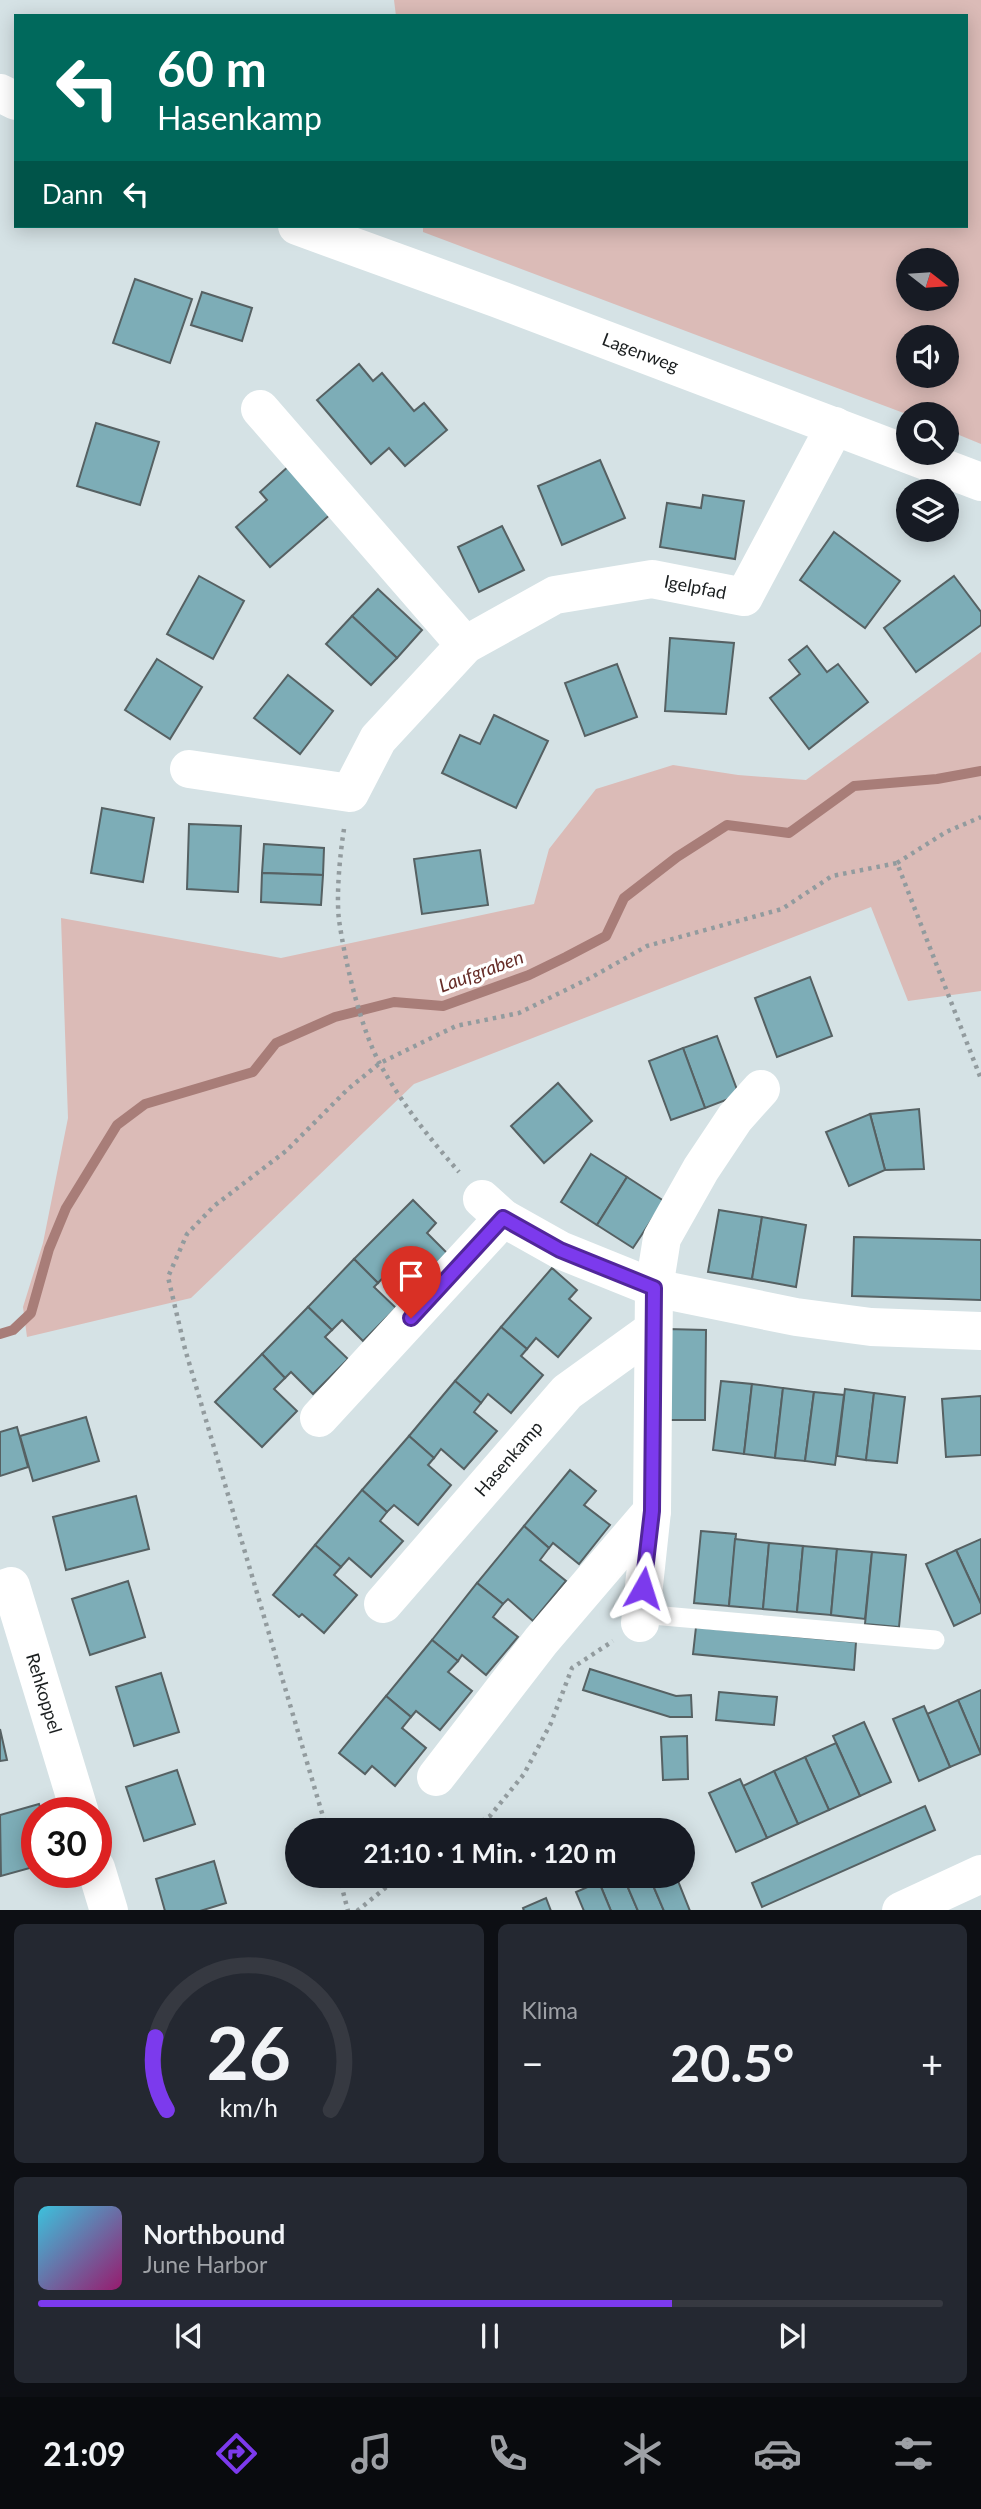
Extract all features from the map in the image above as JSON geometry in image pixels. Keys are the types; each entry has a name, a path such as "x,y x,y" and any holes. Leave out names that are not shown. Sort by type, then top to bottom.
{"street":[{"name":"Lagenweg","path":"302,228 981,482"},
{"path":"260,409 465,645"},
{"name":"Igelpfad","path":"350,793 378,739 465,645 555,595 652,579 744,597 835,426"},
{"path":"189,769 350,793"},
{"path":"640,1619 652,1511 654,1288 662,1238 701,1169 735,1118 761,1089"},
{"path":"319,1418 493,1209 560,1250 654,1288 796,1317 871,1327 981,1331"},
{"name":"Hasenkamp","path":"383,1604 567,1392 653,1330"},
{"path":"436,1777 541,1641 652,1511"},
{"name":"Rehkoppel","path":"0,1591 11,1586 75,1797"},
{"path":"901,1910 981,1874"},
{"path":"102,1888 109,1910"}],"lane":[{"path":"640,1619 935,1640"}],"path":[{"path":"350,793 341,849 339,918 364,1024 380,1063 422,1130 493,1209"},
{"path":"323,1818 185,1349 168,1277 187,1234 214,1206 286,1151 348,1089 380,1063 456,1026 519,1013 647,946 782,909 832,876 897,863 946,832 981,817"},
{"path":"897,863 981,1079"},
{"path":"487,1818 524,1774 551,1723 572,1668 640,1619"},
{"path":"342,1888 348,1910"},
{"path":"357,1910 385,1888"}],"shaded area":[{"path":"394,0 981,0 981,444 959,435 959,402 896,402 896,410 423,232 423,228 968,228 968,14 396,14"},
{"path":"981,652 981,991 908,1001 871,907 414,1084 191,1298 27,1337 23,1307 43,1243 68,1118 61,918 281,958 534,904 549,849 596,789 673,765 738,775 806,780"}],"building":[{"path":"135,279 192,299 170,363 113,343"},
{"path":"202,292 252,308 242,341 191,325"},
{"path":"359,364 373,381 382,373 414,411 424,403 447,430 405,466 389,448 371,464 317,400"},
{"path":"96,423 159,442 140,505 77,486"},
{"path":"600,460 625,518 562,545 538,486"},
{"path":"290,465 332,513 270,567 236,527 267,500 260,492"},
{"path":"703,495 744,501 735,559 660,547 667,503 701,508"},
{"path":"502,526 524,570 479,592 458,547"},
{"path":"834,532 900,581 865,628 800,580"},
{"path":"199,576 244,601 213,659 167,634"},
{"path":"954,576 981,612 981,625 916,672 884,628"},
{"path":"378,589 422,630 397,658 352,616"},
{"path":"352,616 397,658 371,685 326,644"},
{"path":"670,638 734,643 726,714 665,711"},
{"path":"807,646 827,672 838,664 868,702 809,749 770,698 800,674 789,660"},
{"path":"157,659 202,687 170,739 125,710"},
{"path":"617,664 637,717 585,736 565,683"},
{"path":"288,675 333,711 300,754 254,718"},
{"path":"494,715 548,741 516,808 442,773 460,735 480,744"},
{"path":"102,808 154,818 143,882 91,873"},
{"path":"189,824 241,826 238,892 187,889"},
{"path":"264,844 324,848 323,875 262,873"},
{"path":"480,850 488,905 422,914 414,859"},
{"path":"262,873 323,875 321,905 261,902"},
{"path":"810,977 832,1036 777,1057 755,998"},
{"path":"717,1036 739,1095 705,1108 683,1048"},
{"path":"683,1048 705,1108 671,1120 649,1061"},
{"path":"558,1083 592,1121 544,1163 511,1126"},
{"path":"919,1109 924,1169 885,1170 870,1114"},
{"path":"870,1114 885,1170 849,1186 826,1132"},
{"path":"591,1154 627,1177 597,1225 561,1202"},
{"path":"627,1177 664,1201 633,1248 597,1225"},
{"path":"413,1200 436,1223 427,1233 448,1254 413,1290 391,1269 378,1283 354,1259"},
{"path":"719,1210 762,1217 752,1279 708,1272"},
{"path":"762,1217 806,1225 796,1287 752,1279"},
{"path":"854,1237 981,1240 981,1300 852,1296"},
{"path":"354,1259 378,1283 374,1287 396,1308 363,1341 342,1320 332,1330 308,1307"},
{"path":"552,1268 577,1290 569,1299 591,1318 558,1357 536,1338 527,1349 501,1327"},
{"path":"308,1307 332,1330 325,1337 348,1359 313,1394 291,1372 285,1378 262,1354"},
{"path":"501,1327 527,1349 521,1356 543,1375 511,1413 488,1394 481,1403 455,1381"},
{"path":"667,1329 706,1330 705,1420 666,1420"},
{"path":"262,1354 285,1378 274,1389 297,1411 262,1447 215,1402"},
{"path":"455,1381 481,1403 474,1412 497,1431 464,1469 441,1449 434,1458 409,1436"},
{"path":"721,1381 752,1384 744,1454 713,1450"},
{"path":"752,1384 783,1388 775,1458 744,1454"},
{"path":"783,1388 814,1392 805,1461 775,1458"},
{"path":"845,1389 874,1393 866,1460 837,1456"},
{"path":"814,1392 844,1395 835,1465 805,1461"},
{"path":"874,1393 905,1397 897,1463 866,1460"},
{"path":"981,1396 981,1455 946,1457 942,1399"},
{"path":"86,1417 99,1461 33,1481 20,1436"},
{"path":"17,1427 28,1467 0,1476 0,1432"},
{"path":"409,1436 434,1458 428,1465 451,1485 418,1525 394,1505 387,1512 362,1490"},
{"path":"570,1470 596,1491 584,1505 610,1525 579,1564 553,1543 549,1548 524,1526"},
{"path":"362,1490 387,1512 380,1521 403,1541 371,1577 349,1558 341,1567 315,1545"},
{"path":"136,1496 149,1549 66,1570 53,1517"},
{"path":"524,1526 549,1548 540,1560 566,1581 533,1621 508,1599 503,1604 477,1583"},
{"path":"701,1531 736,1534 729,1606 694,1603"},
{"path":"735,1539 769,1543 763,1609 729,1606"},
{"path":"981,1539 981,1604 956,1550"},
{"path":"769,1543 803,1546 797,1612 763,1609"},
{"path":"315,1545 341,1567 334,1575 357,1595 324,1633 302,1614 299,1617 273,1595"},
{"path":"803,1546 837,1549 831,1615 797,1612"},
{"path":"837,1549 872,1552 865,1619 831,1615"},
{"path":"956,1550 981,1604 981,1613 954,1626 926,1564"},
{"path":"872,1552 906,1555 899,1627 865,1624"},
{"path":"128,1581 145,1637 90,1655 72,1599"},
{"path":"477,1583 503,1604 493,1617 518,1637 486,1675 462,1655 458,1661 432,1640"},
{"path":"696,1627 856,1642 854,1670 693,1654"},
{"path":"432,1640 458,1661 448,1672 472,1691 440,1730 416,1711 411,1717 386,1696"},
{"path":"590,1669 676,1696 691,1695 692,1717 670,1717 583,1690"},
{"path":"161,1673 179,1732 134,1746 116,1687"},
{"path":"981,1690 981,1754 958,1700"},
{"path":"719,1692 777,1697 774,1725 716,1720"},
{"path":"386,1696 411,1717 402,1728 426,1748 395,1786 372,1766 365,1774 339,1753"},
{"path":"958,1700 981,1754 950,1767 927,1714"},
{"path":"924,1706 950,1767 919,1781 893,1719"},
{"path":"864,1722 891,1782 860,1796 833,1736"},
{"path":"0,1729 7,1760 0,1761"},
{"path":"687,1736 688,1779 663,1780 661,1737"},
{"path":"836,1743 860,1796 829,1810 805,1757"},
{"path":"805,1757 829,1810 798,1824 774,1771"},
{"path":"177,1770 195,1824 144,1841 126,1787"},
{"path":"774,1771 798,1824 767,1838 743,1786"},
{"path":"740,1779 767,1838 736,1852 709,1793"},
{"path":"925,1806 935,1830 762,1907 752,1883"},
{"path":"21,1809 21,1870 1,1876 0,1815"},
{"path":"214,1861 226,1903 203,1910 165,1910 156,1879"},
{"path":"585,1888 601,1888 611,1910 584,1910 576,1892"},
{"path":"601,1888 628,1888 638,1910 611,1910"},
{"path":"628,1888 654,1888 664,1910 638,1910"},
{"path":"654,1888 681,1888 690,1910 664,1910"},
{"path":"546,1898 551,1910 524,1910"}],"waterway":[{"name":"Laufgraben","path":"0,1334 13,1330 31,1313 49,1249 66,1208 117,1125 145,1104 253,1072 276,1043 335,1017 394,1002 443,1006 529,975 606,936 624,898 677,857 727,825 789,833 854,786 937,779 981,771"}],"route":[{"path":"411,1318 503,1218 560,1250 654,1288 652,1511 643,1588"}]}
